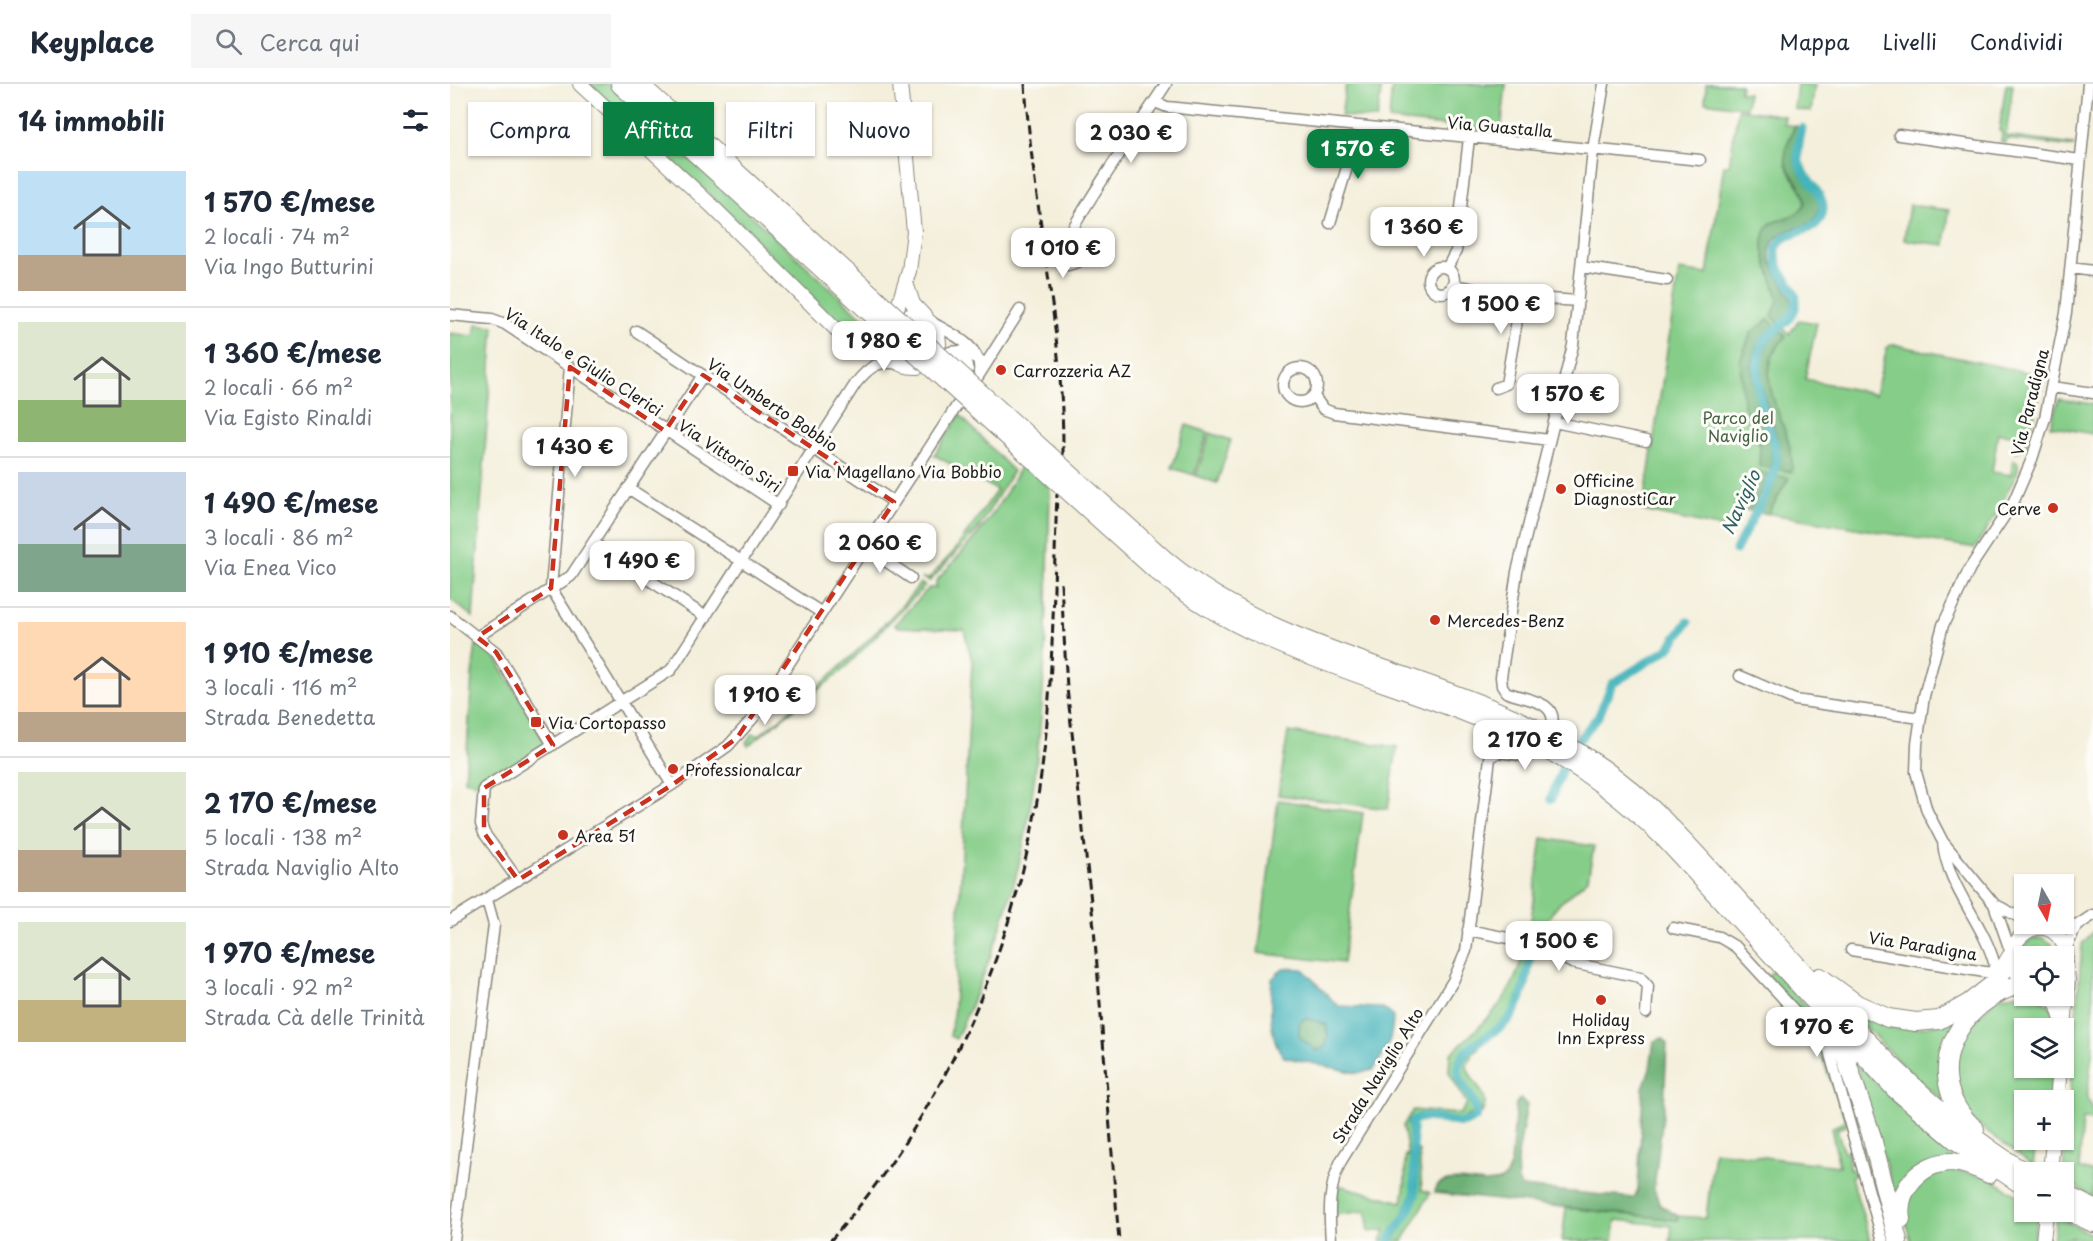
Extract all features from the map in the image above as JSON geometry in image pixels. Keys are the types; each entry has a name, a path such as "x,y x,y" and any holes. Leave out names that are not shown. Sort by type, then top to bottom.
{"highway":[{"path":"620,84 868,302 1202,603 1253,632 1503,728 1573,765 1606,787 1644,819 1902,1095 1954,1139 2014,1180"},
{"path":"639,84 659,102"},
{"path":"645,84 660,102"},
{"path":"714,155 868,302"},
{"path":"1160,565 1268,625 1506,715 1577,751 1617,779 1654,810 1916,1089 1978,1141 2014,1165"},
{"path":"1742,904 1820,977 1857,1004 1888,1018 1916,1022 1939,1020 1947,1016 1996,982 2011,955"},
{"path":"1773,957 1788,980 1828,1026 1845,1056 1880,1162 1898,1241"},
{"path":"2014,985 2000,990 1965,1018 1952,1043 1948,1070 1952,1094 1962,1114 2014,1162"},
{"path":"1906,1241 1900,1215 1901,1198 1914,1180 1934,1166 1950,1162 1971,1166 2014,1190"}],"street":[{"path":"580,84 698,192 850,342 858,348 885,352 898,362"},
{"path":"898,306 906,283 914,224 900,84"},
{"path":"1072,230 1166,84"},
{"path":"1552,726 1553,716 1547,707 1506,692 1501,680 1517,572 1573,345 1593,150 1604,84"},
{"name":"Via Paradigna","path":"2014,968 1994,904 1943,842 1927,811 1916,772 1920,718 1943,625 1970,568 2003,521 2036,450 2064,328 2080,160 2088,124 2088,84"},
{"name":"Via Guastalla","path":"1155,102 1167,107 1359,128 1700,160"},
{"path":"1330,223 1359,128"},
{"path":"1899,135 2080,160"},
{"path":"1447,268 1456,251 1469,138"},
{"path":"1441,267 1447,268 1453,276 1449,290 1439,292 1433,290 1428,283 1431,271 1441,267"},
{"path":"1581,267 1667,280"},
{"path":"2071,268 2093,271"},
{"path":"906,283 913,304 930,321 946,349 963,358 974,374"},
{"path":"1452,285 1521,297 1578,301"},
{"path":"1496,388 1506,384 1521,297"},
{"path":"974,374 993,354 1020,309"},
{"name":"Via Italo e Giulio Clerici","path":"450,315 492,319 505,324 665,431"},
{"path":"909,316 918,316 930,321 969,347 979,360"},
{"name":"Via Umberto Bobbio","path":"636,331 894,502"},
{"path":"850,342 884,337 888,349 898,362"},
{"path":"969,347 982,350 998,343"},
{"path":"946,349 961,351 979,360"},
{"path":"974,374 979,360 993,354"},
{"path":"518,880 484,833 481,824 484,788 671,670 862,375 870,367 879,363 898,362 918,367"},
{"path":"570,367 551,588 672,785"},
{"path":"477,637 571,576 703,375"},
{"path":"2052,387 2093,393"},
{"path":"1314,396 1323,409 1334,413 1549,440"},
{"path":"450,921 672,785 729,746 741,734 958,404"},
{"path":"1554,422 1646,441"},
{"name":"Via Vittorio Siri","path":"665,431 779,505"},
{"path":"628,488 822,613"},
{"path":"594,543 706,617"},
{"path":"864,547 911,578"},
{"path":"450,616 496,652 554,745"},
{"path":"1740,676 1795,700 1920,718"},
{"name":"Strada Naviglio Alto","path":"1331,1241 1329,1207 1332,1181 1341,1161 1452,981 1466,951 1490,758 1498,752 1526,756 1536,753"},
{"name":"Via Paradigna","path":"1851,950 1991,973 1995,966 1990,947 1952,878 1943,842"},
{"path":"454,1241 494,925 487,900"},
{"name":"Via Paradigna","path":"1994,904 2014,914"},
{"path":"2069,946 2074,930 2093,915"},
{"path":"2074,924 2081,923"},
{"path":"1672,928 1719,937 1736,947 1826,1043 1883,1241"},
{"path":"1468,930 1534,943 1555,952 1572,963 1640,977 1648,986 1646,1012"},
{"path":"2011,955 2022,934"},
{"path":"2043,1241 2049,1222"}],"highlighted area":[{"path":"570,367 665,431 703,375 894,502 737,738 672,785 518,880 484,833 484,788 553,745 496,652 477,637 551,588"}],"green space":[{"path":"590,84 608,84 628,102 609,102"},
{"path":"1346,84 1382,84 1377,119 1341,116"},
{"path":"1392,84 1506,84 1501,132 1389,120"},
{"path":"1706,84 1741,84 1740,92 1748,93 1746,108 1705,102"},
{"path":"1797,84 1815,84 1811,112 1794,109"},
{"path":"2006,84 2013,84 2006,136 2074,145 2072,147 2006,139 2005,143 2001,142 2002,132 1999,131"},
{"name":"Parco del Naviglio","path":"1738,109 1785,116 1784,124 1795,126 1789,139 1786,163 1803,193 1804,205 1798,212 1770,224 1765,232 1763,250 1778,296 1774,318 1789,334 1799,320 1817,323 1805,379 1875,394 1887,348 1892,344 2045,376 2026,448 2015,452 2017,436 1998,433 1992,472 2011,475 2013,459 2018,463 2018,471 1997,513 1975,548 1736,508 1722,528 1643,511 1679,270 1707,274 1724,165 1729,165"},
{"path":"1795,126 1801,127 1795,150 1796,164 1814,192 1819,206 1818,214 1812,222 1781,234 1770,248 1771,260 1789,293 1792,304 1790,314 1779,324 1772,315 1778,301 1766,262 1763,242 1770,224 1794,214 1804,205 1803,193 1788,168 1785,158"},
{"path":"668,156 686,156 875,329 861,335 848,333 726,210"},
{"path":"1909,205 1949,210 1945,245 1904,240"},
{"path":"1769,319 1775,326 1760,341 1753,358 1753,375 1756,394 1768,431 1771,468 1759,466 1760,446 1743,403 1740,360 1751,333"},
{"path":"476,324 494,326 473,617 450,599 450,333 474,336"},
{"path":"1781,331 1786,337 1774,353 1770,369 1770,386 1787,437 1792,472 1779,469 1776,434 1761,378 1761,360 1767,344"},
{"path":"2059,399 2093,404 2093,434 2050,426"},
{"path":"960,415 1013,471 978,529 930,581 922,578 928,579 955,550 997,490 934,455"},
{"path":"1186,425 1208,432 1194,475 1172,468"},
{"path":"1210,433 1231,440 1217,483 1196,476"},
{"path":"1022,462 1050,488 1042,710 1032,798 1012,893 987,967 956,1039 950,1036 954,1008 972,661 964,630 894,625 929,588 936,588 936,581 973,540 995,510"},
{"path":"1755,471 1769,474 1750,511 1735,508"},
{"path":"1777,476 1789,478 1768,514 1757,512"},
{"path":"920,583 925,586 844,669 748,746 746,742 752,734 759,735 775,723 849,659 900,608"},
{"path":"476,644 493,654 549,744 481,785 465,780"},
{"path":"1288,732 1397,747 1388,809 1278,795"},
{"path":"1278,800 1363,813 1343,963 1258,953"},
{"path":"1542,838 1594,846 1588,879 1556,907 1536,937 1529,935"},
{"path":"2093,931 2093,1045 2087,1099 2093,1108 2093,1120 2083,1119 2079,1169 2093,1172 2093,1197 2074,1186 2074,1162 2064,1162 2065,1150 2074,1150 2074,1090 2070,1090 2071,1078 2074,1078 2074,1040 2082,944"},
{"path":"2037,938 2043,938 2053,946 2024,946"},
{"path":"1524,948 1527,949 1523,981 1511,1012 1469,1045 1457,1061 1456,1077 1474,1113 1461,1120 1420,1114 1408,1123 1413,1190 1403,1214 1384,1241 1381,1241 1385,1230 1369,1232 1366,1211 1334,1215 1338,1185 1402,1202 1405,1155 1408,1156 1403,1126 1413,1110 1460,1114 1467,1104 1449,1072 1450,1054 1487,1019 1506,995 1520,966"},
{"path":"1774,970 1819,1020 1839,1052 1874,1152 1895,1241 1891,1241 1884,1220 1888,1218 1874,1170 1868,1171 1870,1160 1861,1147 1866,1145 1859,1122 1854,1123 1830,1046 1767,976"},
{"path":"2014,994 2014,1006 2050,1006 2055,1015 2055,1018 2014,1018 2014,1078 2052,1078 2051,1090 2014,1090 2014,1150 2035,1150 2034,1162 2028,1162 1972,1120 1953,1077 1958,1039 1997,997"},
{"path":"1858,1016 1888,1025 1908,1028 1956,1020 1949,1100 1945,1103 1900,1063 1860,1021"},
{"path":"1305,1018 1326,1024 1328,1034 1326,1047 1316,1051 1299,1037 1299,1023"},
{"path":"1663,1038 1667,1043 1664,1107 1654,1189 1660,1205 1678,1216 1678,1220 1435,1193 1436,1186 1453,1180 1489,1183 1505,1178 1511,1163 1516,1103 1521,1099 1527,1105 1517,1160 1518,1180 1521,1187 1634,1198 1638,1189 1643,1088 1650,1068 1654,1041"},
{"path":"1487,1039 1472,1055 1467,1066 1485,1100 1482,1113 1478,1102 1464,1085 1461,1070 1468,1056"},
{"path":"1815,1040 1822,1040 1848,1125 1837,1129 1844,1152 1848,1151 1849,1168 1858,1174 1851,1177 1871,1241 1670,1241 1672,1226 1616,1220 1613,1241 1562,1241 1566,1208 1677,1220 1678,1216 1706,1218 1714,1151 1839,1166 1831,1128 1846,1121"},
{"path":"1854,1060 1903,1109 1961,1156 1897,1190 1893,1189"},
{"path":"1414,1145 1419,1151 1422,1190 1430,1193 1403,1241 1393,1241 1417,1196"},
{"path":"1940,1167 1988,1177 2014,1193 2014,1222 2036,1222 2034,1241 1911,1241 1905,1221 1905,1199"},
{"path":"2055,1222 2068,1222 2093,1235 2093,1241 2072,1238 2053,1241"}],"water":[{"path":"1283,968 1303,969 1338,1006 1383,1008 1393,1016 1388,1044 1373,1070 1357,1073 1284,1057 1275,1040 1273,1030 1272,979","holes":["1305,1018 1326,1024 1328,1034 1326,1047 1316,1051 1299,1037 1299,1023"]}],"waterway":[{"name":"Naviglio","path":"1736,550 1767,492 1775,468 1775,446 1760,399 1758,361 1767,337 1791,316 1796,301 1793,289 1778,266 1776,248 1783,238 1815,226 1821,217 1823,208 1822,200 1799,162 1798,149 1802,128"},
{"name":"Naviglio","path":"1579,740 1599,715 1612,684 1668,649 1688,622"},
{"name":"Naviglio","path":"1551,799 1562,769"},
{"name":"Naviglio","path":"1389,1241 1408,1212 1415,1194 1412,1122 1426,1117 1452,1122 1468,1121 1476,1117 1474,1103 1459,1078 1460,1062 1468,1050 1500,1028 1517,1007 1524,989 1531,949"}],"railway":[{"path":"1025,84 1034,177 1059,363 1063,456"},
{"path":"830,1241 870,1192 906,1141 938,1087 967,1030 991,972 1011,912 1027,851 1044,752 1052,642 1057,494"},
{"path":"1061,583 1067,688 1094,928 1119,1241"}],"place":[{"name":"Carrozzeria AZ","path":"1001,370"},
{"name":"Via Magellano Via Bobbio","path":"793,471"},
{"name":"Officine DiagnostiCar","path":"1561,489"},
{"name":"Cerve","path":"2053,508"},
{"name":"Mercedes-Benz","path":"1435,620"},
{"name":"Via Cortopasso","path":"536,722"},
{"name":"Professionalcar","path":"673,769"},
{"name":"Area 51","path":"563,835"},
{"name":"Holiday Inn Express","path":"1601,1000"}]}
